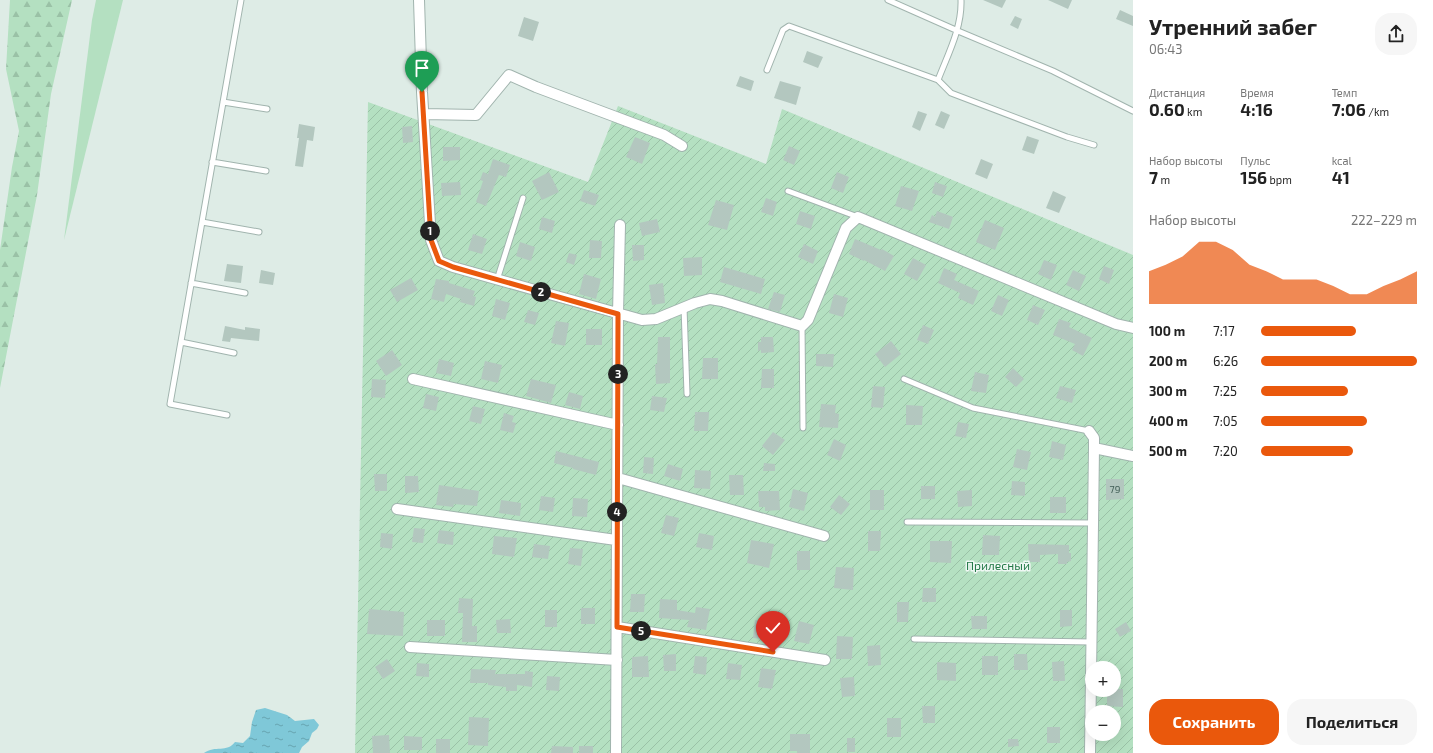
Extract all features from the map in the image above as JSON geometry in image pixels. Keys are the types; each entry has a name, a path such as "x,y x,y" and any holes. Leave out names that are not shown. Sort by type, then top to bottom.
{"street":[{"path":"419,0 431,240 439,261 453,267 497,280 642,320 656,319 684,307 710,299 722,301 802,326 808,320 846,228 858,217 1116,324 1133,328"},
{"path":"424,114 476,115 509,75 536,87 664,135 682,146"},
{"path":"616,753 616,540 618,478 618,314 620,225"},
{"path":"413,379 618,425"},
{"path":"1089,430 1094,438 1090,753"},
{"path":"1094,448 1133,456"},
{"path":"618,478 824,536"},
{"path":"397,509 616,540"},
{"path":"617,627 825,660"},
{"path":"410,647 616,660"}],"lane":[{"path":"227,415 170,404 241,0"},
{"path":"888,0 1053,71 1133,110"},
{"path":"938,80 958,31 961,0"},
{"path":"767,70 783,30 789,26 938,80 951,93 1067,137 1094,145"},
{"path":"223,102 267,109"},
{"path":"212,162 266,171"},
{"path":"788,190 858,217"},
{"path":"497,280 523,198"},
{"path":"202,222 258,232"},
{"path":"191,284 245,293"},
{"path":"684,307 687,394"},
{"path":"802,326 804,428"},
{"path":"181,342 234,353"},
{"path":"904,379 973,408 1089,430"},
{"path":"907,522 1094,523"},
{"path":"914,640 1092,642"}],"green space":[{"path":"10,0 72,0 51,94 37,195 0,388 0,250 12,167 19,131 6,69"},
{"path":"96,0 123,0 64,240 92,20"},
{"name":"Прилесный","path":"368,102 588,182 618,106 766,164 782,109 1133,255 1133,753 355,753"}],"water":[{"path":"265,708 287,715 295,721 314,719 319,725 299,753 204,753 212,749 228,747 235,742 243,743 250,736 256,710"}],"building":[{"path":"983,0 1006,0 1002,8"},
{"path":"1048,0 1072,0 1068,9"},
{"path":"1120,10 1133,16 1133,26 1116,19"},
{"path":"1015,16 1022,19 1018,29 1010,25"},
{"path":"524,17 539,22 533,41 518,36"},
{"path":"807,51 823,57 818,68 803,62"},
{"path":"740,76 754,81 751,91 736,86"},
{"path":"780,81 801,87 796,105 774,98"},
{"path":"918,111 927,114 920,131 912,127"},
{"path":"941,111 950,115 944,129 935,125"},
{"path":"299,124 315,127 313,141 307,140 303,167 295,166 299,138 297,138"},
{"path":"412,126 413,142 403,143 402,127"},
{"path":"1027,136 1039,140 1034,154 1022,150"},
{"path":"635,137 650,143 642,164 626,157"},
{"path":"789,146 800,151 794,165 783,160"},
{"path":"443,147 460,147 460,160 443,161"},
{"path":"493,159 510,165 506,177 499,175 486,206 476,202 483,181 480,180 483,172 488,174"},
{"path":"981,159 993,164 987,179 975,174"},
{"path":"549,172 559,192 542,200 532,181"},
{"path":"837,172 849,177 843,193 831,188"},
{"path":"460,182 461,195 442,196 441,183"},
{"path":"935,182 947,186 943,197 932,193"},
{"path":"901,186 919,191 912,211 895,206"},
{"path":"584,190 599,195 595,206 580,201"},
{"path":"1053,191 1066,197 1059,213 1046,208"},
{"path":"766,198 777,202 773,216 761,212"},
{"path":"716,200 734,205 727,230 708,225"},
{"path":"800,211 815,216 811,229 796,224"},
{"path":"937,211 953,217 949,229 929,222 932,215 935,217"},
{"path":"542,217 555,221 552,233 539,229"},
{"path":"657,219 660,232 642,236 639,223"},
{"path":"985,220 1004,228 995,250 976,242"},
{"path":"473,234 487,239 482,254 468,250"},
{"path":"855,239 881,250 882,249 894,256 885,271 849,254"},
{"path":"590,240 602,241 601,258 589,258"},
{"path":"520,242 535,247 531,261 516,256"},
{"path":"804,244 818,251 813,264 798,257"},
{"path":"632,245 644,245 644,260 633,261"},
{"path":"569,253 577,255 574,265 566,262"},
{"path":"702,257 702,275 684,276 683,258"},
{"path":"913,258 926,265 917,281 904,274"},
{"path":"1044,260 1057,265 1051,280 1038,274"},
{"path":"227,264 243,266 241,283 224,281"},
{"path":"1104,266 1114,270 1109,284 1099,279"},
{"path":"724,267 765,279 761,294 720,282"},
{"path":"944,268 957,274 954,280 979,291 973,305 958,298 960,293 938,283"},
{"path":"261,270 275,273 273,285 259,283"},
{"path":"1073,270 1086,276 1079,291 1066,285"},
{"path":"584,274 601,279 596,299 579,294"},
{"path":"411,278 418,290 397,302 390,290"},
{"path":"436,279 449,281 449,283 475,291 473,296 476,297 474,306 460,302 461,299 446,294 444,302 431,299"},
{"path":"663,283 665,303 652,305 649,285"},
{"path":"774,292 785,295 780,312 768,309"},
{"path":"834,294 848,298 843,317 829,313"},
{"path":"998,295 1009,300 1002,316 991,311"},
{"path":"496,299 510,303 505,320 492,316"},
{"path":"1033,305 1045,310 1038,325 1027,320"},
{"path":"528,310 539,313 535,325 524,322"},
{"path":"1059,319 1071,323 1069,327 1092,338 1083,356 1072,350 1075,344 1053,335"},
{"path":"556,321 569,323 565,346 551,343"},
{"path":"923,325 934,330 928,344 917,340"},
{"path":"225,326 245,330 245,327 260,329 259,341 231,338 230,342 222,341"},
{"path":"586,329 602,329 602,345 586,345"},
{"path":"658,337 670,337 670,383 656,384 655,364 657,364"},
{"path":"761,337 773,337 774,352 761,353 761,350 758,351 758,342 761,342"},
{"path":"891,341 901,354 885,367 875,354"},
{"path":"392,350 402,365 386,376 376,361"},
{"path":"816,354 834,354 833,367 816,366"},
{"path":"703,358 718,358 718,379 702,379"},
{"path":"439,359 454,363 451,376 436,373"},
{"path":"485,361 502,365 498,383 481,379"},
{"path":"1013,368 1024,379 1016,387 1005,377"},
{"path":"762,369 774,369 774,388 761,388"},
{"path":"975,372 989,375 986,393 971,391"},
{"path":"372,379 386,380 385,398 371,397"},
{"path":"531,379 556,385 551,403 526,396"},
{"path":"873,386 885,387 883,408 871,407"},
{"path":"1060,386 1076,390 1072,403 1056,398"},
{"path":"569,392 583,396 580,409 565,405"},
{"path":"426,394 439,397 436,411 423,408"},
{"path":"652,396 667,398 664,412 650,410"},
{"path":"821,404 836,405 835,413 839,414 838,428 819,427"},
{"path":"906,405 923,406 922,425 906,425"},
{"path":"473,406 485,409 481,424 469,421"},
{"path":"695,412 709,412 708,431 694,431"},
{"path":"504,413 514,416 512,422 516,423 513,433 500,430"},
{"path":"958,422 969,424 966,438 955,436"},
{"path":"773,432 785,440 773,455 762,446"},
{"path":"834,439 846,445 840,461 827,455"},
{"path":"1052,441 1066,445 1063,460 1049,457"},
{"path":"1017,449 1031,452 1027,470 1013,467"},
{"path":"556,451 599,462 596,475 554,463"},
{"path":"644,457 654,458 653,474 643,473"},
{"path":"764,463 775,464 775,471 763,471"},
{"path":"668,464 683,469 680,481 664,476"},
{"path":"695,470 711,471 710,489 694,488"},
{"path":"374,474 387,474 387,491 375,491"},
{"path":"729,475 743,475 744,495 730,495"},
{"path":"405,476 418,476 419,492 405,493"},
{"path":"1106,479 1124,479 1124,499 1106,500"},
{"path":"1012,481 1025,482 1025,496 1011,495"},
{"path":"439,485 479,491 477,506 454,504 453,507 436,505"},
{"path":"921,486 935,486 935,499 921,499"},
{"path":"793,489 808,493 804,511 789,507"},
{"path":"870,490 884,490 884,510 870,510"},
{"path":"972,490 972,506 958,507 957,491"},
{"path":"758,491 779,491 780,510 765,511 765,507 759,507"},
{"path":"839,495 850,504 841,515 830,507"},
{"path":"541,496 555,498 553,512 539,510"},
{"path":"1050,497 1066,497 1066,513 1050,513"},
{"path":"573,498 588,499 587,517 572,516"},
{"path":"501,500 521,503 520,516 499,513"},
{"path":"666,515 679,518 674,536 661,533"},
{"path":"414,528 425,529 423,543 412,542"},
{"path":"439,530 454,532 453,545 437,543"},
{"path":"868,531 881,531 880,551 868,551"},
{"path":"381,533 393,534 392,549 380,547"},
{"path":"699,533 714,536 712,550 696,547"},
{"path":"983,535 1000,536 999,555 982,555"},
{"path":"494,536 517,538 514,557 492,554"},
{"path":"751,540 774,544 769,568 747,563"},
{"path":"930,541 952,541 951,563 930,562"},
{"path":"534,544 550,546 548,559 532,557"},
{"path":"1028,544 1069,545 1071,561 1067,562 1067,564 1058,564 1058,554 1040,555 1040,562 1029,562"},
{"path":"570,548 583,549 581,566 568,564"},
{"path":"797,551 810,551 810,570 797,570"},
{"path":"836,567 854,568 853,590 834,588"},
{"path":"923,588 936,588 936,602 922,602"},
{"path":"631,594 645,594 644,612 630,612"},
{"path":"459,598 473,599 472,626 477,626 477,642 462,642 463,613 458,613"},
{"path":"660,599 677,600 677,610 695,613 696,607 710,609 706,630 687,627 689,620 659,618"},
{"path":"897,602 909,602 908,622 897,622"},
{"path":"581,608 595,608 595,624 581,624"},
{"path":"369,609 404,612 403,636 367,634"},
{"path":"545,610 557,610 557,627 545,627"},
{"path":"1060,610 1072,610 1072,626 1060,627"},
{"path":"971,616 987,616 987,629 972,629"},
{"path":"510,619 511,633 497,633 496,620"},
{"path":"427,620 445,620 445,636 427,636"},
{"path":"755,620 766,621 765,639 753,638"},
{"path":"799,621 814,625 809,644 794,641"},
{"path":"1126,622 1131,631 1120,637 1115,629"},
{"path":"837,636 853,637 852,659 836,659"},
{"path":"880,645 881,665 868,666 867,646"},
{"path":"676,654 676,671 664,671 663,655"},
{"path":"1014,654 1027,654 1028,670 1014,670"},
{"path":"648,656 649,677 632,677 632,657"},
{"path":"695,656 707,657 706,675 693,673"},
{"path":"982,656 998,656 998,675 982,675"},
{"path":"387,659 395,671 383,679 375,667"},
{"path":"1064,661 1065,681 1053,681 1052,662"},
{"path":"937,662 956,663 956,681 937,680"},
{"path":"417,663 429,664 429,677 416,676"},
{"path":"728,663 742,665 740,680 726,679"},
{"path":"761,668 776,670 772,689 758,687"},
{"path":"471,669 496,670 495,674 525,674 525,671 533,672 532,687 517,685 517,691 506,691 506,687 488,685 488,683 470,683"},
{"path":"547,676 560,677 559,691 546,690"},
{"path":"854,677 855,696 842,697 840,678"},
{"path":"1121,689 1123,689 1123,707 1121,707 1121,705 1107,705 1107,697 1121,697"},
{"path":"922,706 935,706 935,723 923,723"},
{"path":"469,717 489,718 488,746 468,745"},
{"path":"887,718 901,718 901,737 887,737"},
{"path":"1047,727 1060,727 1060,743 1047,743"},
{"path":"790,734 810,734 810,753 797,753 797,751 790,751"},
{"path":"389,735 390,753 373,753 372,736"},
{"path":"404,736 422,737 422,750 404,750"},
{"path":"847,738 855,738 855,752 847,752"},
{"path":"436,739 450,739 450,753 436,753"},
{"path":"1008,739 1018,739 1019,746 1008,747"},
{"path":"552,746 573,747 573,753 551,753"},
{"path":"579,746 593,746 593,753 579,753"}],"route":[{"path":"422,92 431,240 439,261 453,267 618,314 618,478 616,540 617,627 773,652"}]}
